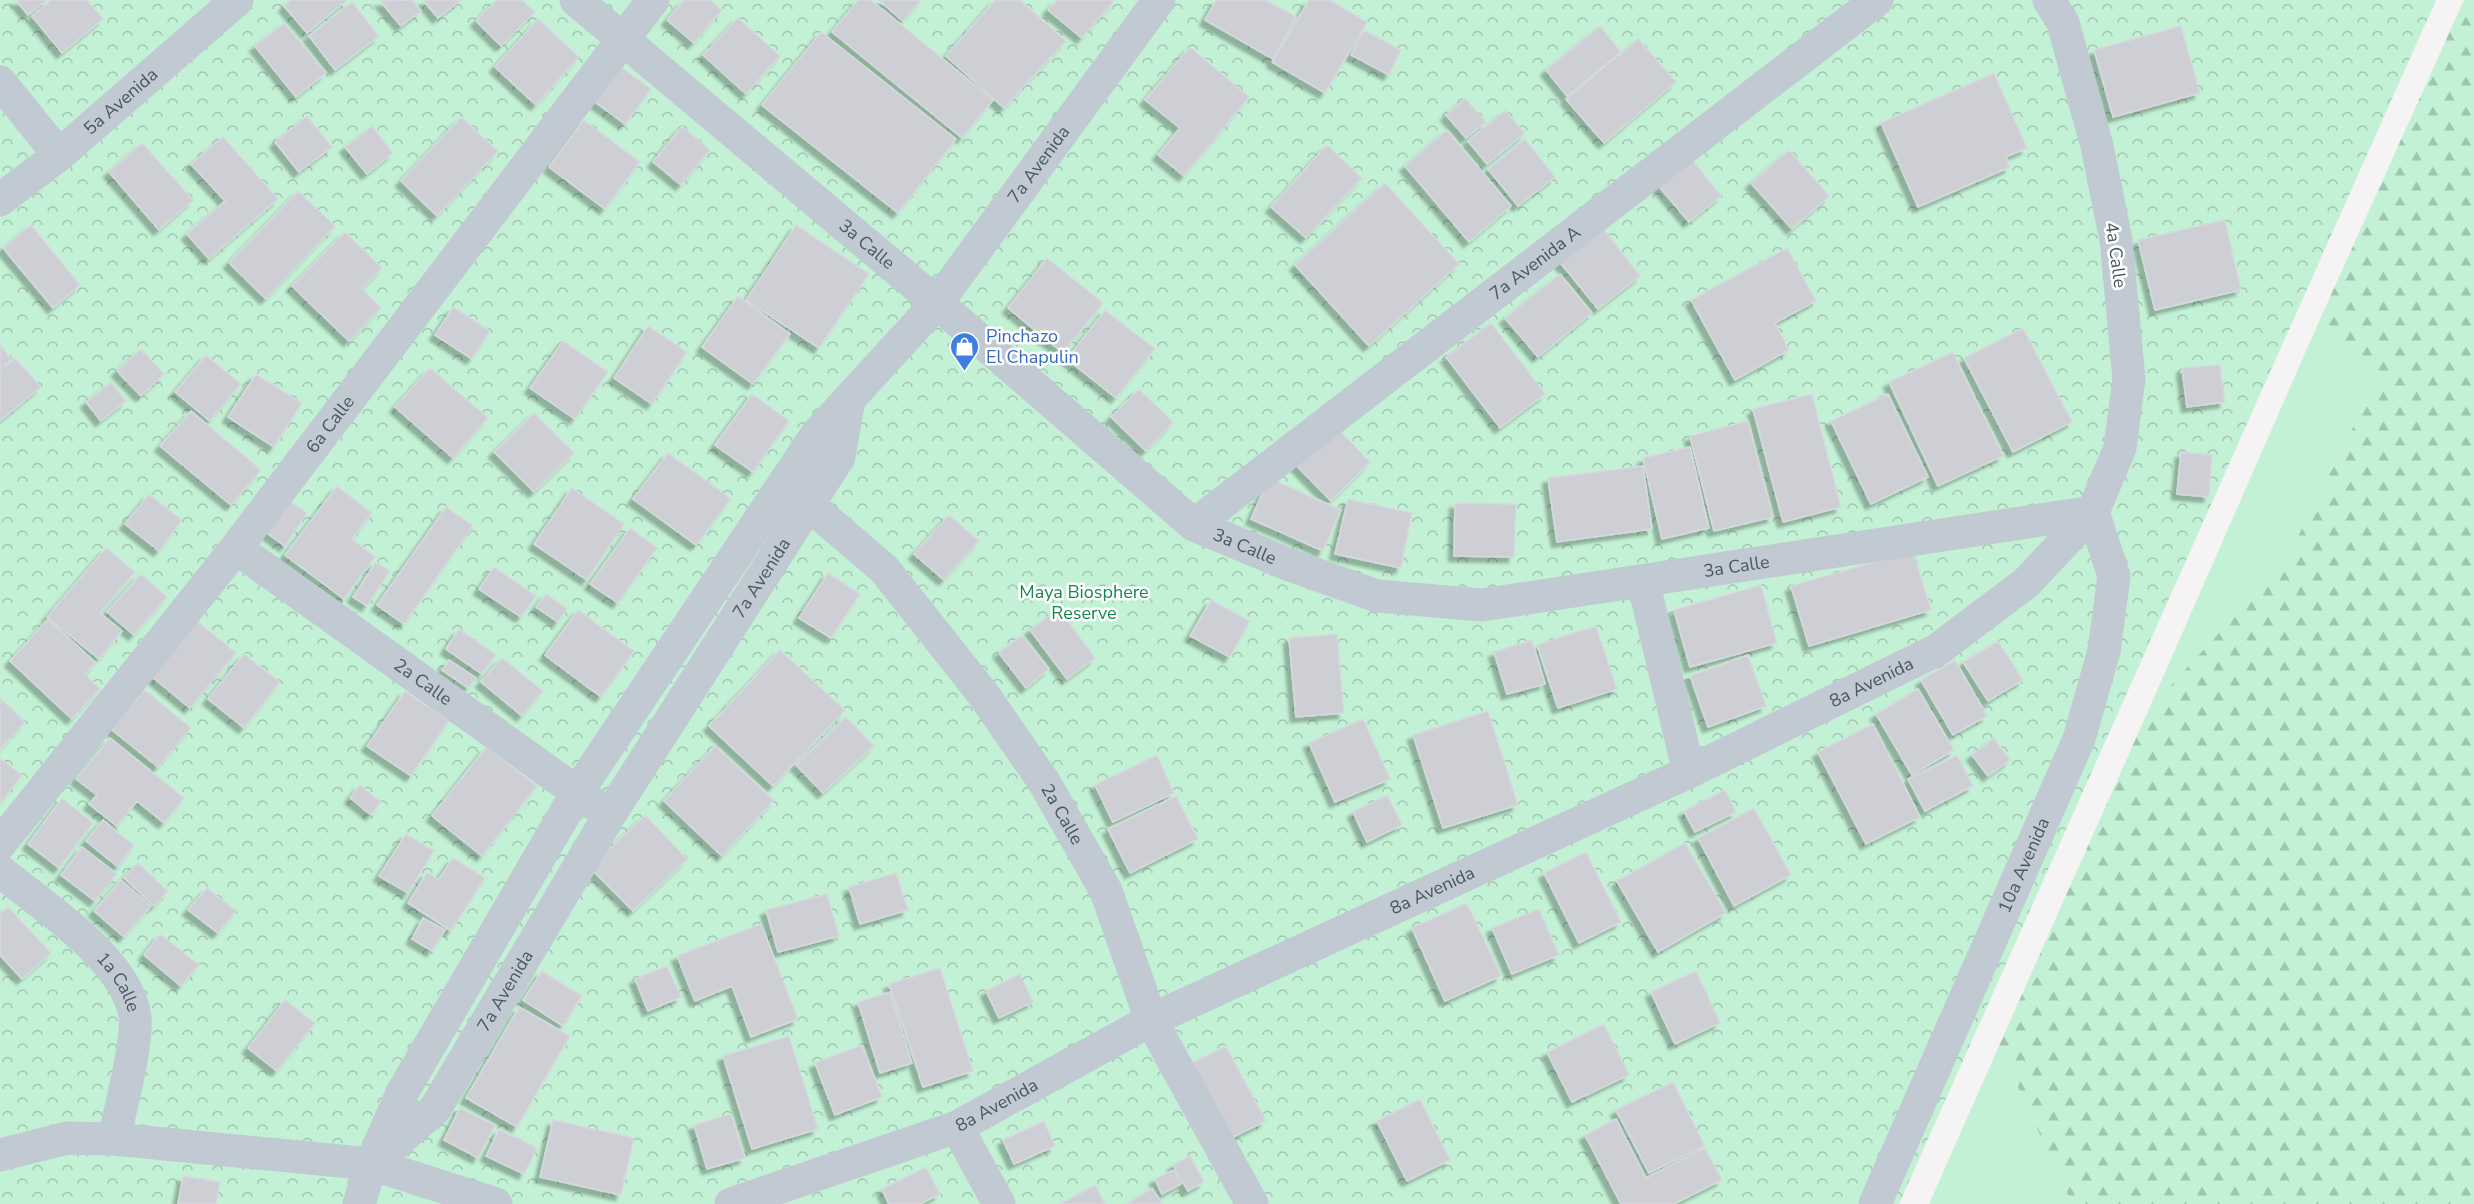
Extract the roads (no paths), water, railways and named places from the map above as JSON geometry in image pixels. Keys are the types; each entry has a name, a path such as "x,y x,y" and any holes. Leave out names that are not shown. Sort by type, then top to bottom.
{"street":[{"name":"5a Avenida","path":"0,200 59,155 237,0"},
{"name":"3a Calle","path":"576,0 620,40 937,303 1194,525 1287,564 1377,596 1482,605 2093,512"},
{"name":"6a Calle","path":"0,844 236,548 620,40 653,0"},
{"name":"7a Avenida","path":"371,1164 435,1109 795,497 839,457 849,400 937,303 1159,0"},
{"name":"7a Avenida A","path":"1194,525 1877,0"},
{"name":"4a Calle","path":"2049,0 2062,23 2097,146 2116,240 2129,380 2120,448 2093,512"},
{"path":"0,82 59,155"},
{"path":"359,1204 371,1164 402,1093 578,791 795,497"},
{"name":"2a Calle","path":"795,497 884,568 983,694 1044,782 1106,891 1151,1020 1252,1204"},
{"name":"8a Avenida","path":"731,1204 957,1127 1151,1020 1689,772 1936,650 2026,583 2093,512"},
{"name":"10a Avenida","path":"1875,1204 2079,738 2104,651 2114,576 2093,512"},
{"name":"2a Calle","path":"236,548 578,791 609,816"},
{"path":"1643,581 1689,772"},
{"name":"1a Calle","path":"0,872 84,941 122,980 135,1017 131,1052 114,1139"},
{"path":"957,1127 999,1204"},
{"path":"0,1155 68,1138 114,1139 371,1164 496,1204"}],"place":[{"name":"Pinchazo El Chapulin","path":"965,372"}],"park label":[{"name":"Maya Biosphere Reserve","path":"1084,602"}]}
